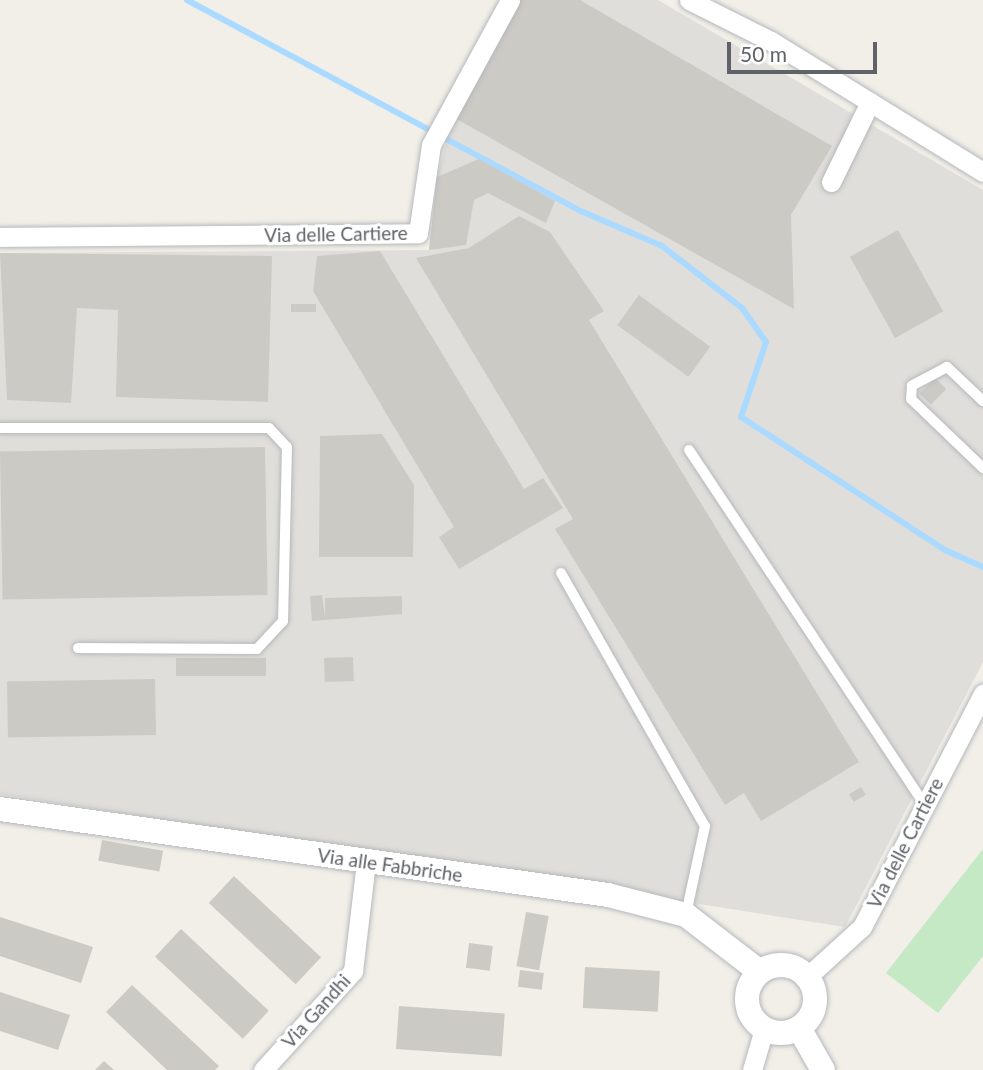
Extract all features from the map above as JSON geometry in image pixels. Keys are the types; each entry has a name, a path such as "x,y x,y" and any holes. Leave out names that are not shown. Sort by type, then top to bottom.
{"street":[{"name":"Via delle Cartiere","path":"0,237 418,233 431,145 442,119 510,0"},
{"path":"689,0 870,102 983,172"},
{"path":"831,182 870,102"},
{"name":"Via delle Cartiere","path":"807,977 862,927 983,694"},
{"name":"Via alle Fabbriche","path":"0,810 608,895 686,915 760,972"},
{"name":"Via Gandhi","path":"263,1070 353,971 366,862"},
{"path":"764,1029 751,1014 747,997 760,972 780,965 807,977 815,1004 799,1028"},
{"path":"764,1029 799,1028"},
{"path":"799,1028 823,1070"},
{"path":"752,1070 764,1029"}],"lane":[{"path":"983,401 947,367 912,386 911,399 983,468"},
{"path":"0,428 269,428 287,447 283,621 257,649 78,648"},
{"path":"689,450 925,805"},
{"path":"561,573 705,826 686,915"}],"shaded area":[{"path":"507,0 658,0 983,190 983,662 845,927 0,794 0,253 429,250 437,177 453,117"}],"green space":[{"path":"983,849 983,956 938,1013 886,973"}],"building":[{"path":"519,0 580,0 832,146 791,215 794,309 453,117"},
{"path":"479,159 555,201 546,223 488,193 474,200 466,245 429,250 437,177"},
{"path":"519,216 550,232 604,311 589,320 859,762 761,821 744,793 725,805 555,529 573,519 416,258 469,248"},
{"path":"898,230 943,311 895,338 850,257"},
{"path":"380,251 524,489 543,478 563,508 459,569 439,537 454,527 313,291 317,256"},
{"path":"0,253 272,256 268,402 116,397 118,310 77,308 71,403 7,400"},
{"path":"639,295 710,347 688,377 617,325"},
{"path":"291,304 316,304 316,312 291,312"},
{"path":"935,378 946,389 931,405 919,394"},
{"path":"382,434 414,485 413,557 319,557 320,436"},
{"path":"265,447 268,595 3,600 0,452"},
{"path":"322,595 325,617 325,598 402,596 402,614 312,621 310,596"},
{"path":"353,657 354,681 325,682 324,658"},
{"path":"176,658 266,658 266,676 176,676"},
{"path":"155,679 156,735 8,738 7,682"},
{"path":"861,787 866,795 854,802 849,794"},
{"path":"102,840 163,851 159,871 98,861"},
{"path":"234,876 321,957 296,984 209,903"},
{"path":"526,912 549,916 539,970 516,966"},
{"path":"0,917 93,947 81,983 0,956"},
{"path":"181,929 269,1011 243,1039 155,957"},
{"path":"469,943 493,946 490,971 466,968"},
{"path":"585,967 660,971 658,1012 583,1008"},
{"path":"520,970 544,973 542,990 518,987"},
{"path":"132,985 219,1066 215,1070 167,1070 106,1012"},
{"path":"0,992 70,1015 58,1050 0,1031"},
{"path":"399,1006 505,1013 502,1056 396,1049"},
{"path":"104,1061 114,1070 95,1070"}],"waterway":[{"path":"187,0 583,212 662,246 742,308 766,342 741,417 945,550 983,567"}]}
